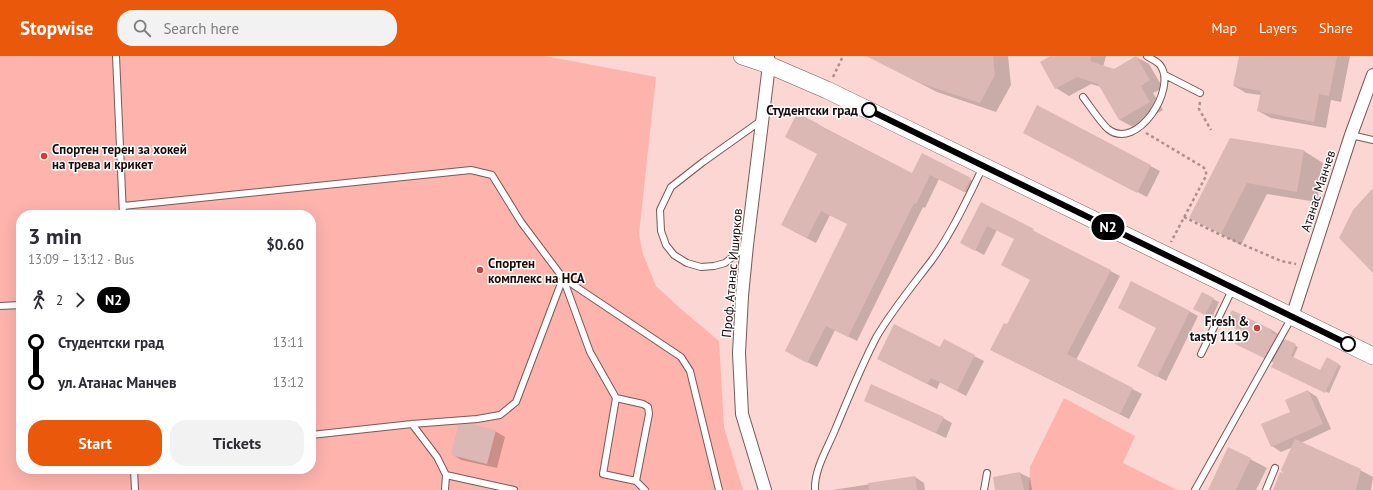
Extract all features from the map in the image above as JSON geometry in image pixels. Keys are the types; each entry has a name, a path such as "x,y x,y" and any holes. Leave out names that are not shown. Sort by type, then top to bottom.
{"street":[{"path":"742,56 768,61 1373,356"},
{"name":"Проф. Атанас Иширков","path":"765,490 742,414 739,352 747,245 768,61"},
{"name":"Атанас Манчев","path":"1292,317 1351,135 1373,75"}],"lane":[{"path":"116,56 123,210"},
{"path":"1083,97 1107,129 1117,133 1126,133 1139,128 1150,118 1160,98 1164,85 1165,75 1160,64 1147,56"},
{"path":"1165,75 1200,93"},
{"path":"747,245 725,263 701,267 687,263 674,255 666,245 661,231 660,210 671,187 762,120"},
{"path":"1351,135 1373,140"},
{"path":"815,490 815,481 822,461 852,388 877,336 901,299 932,260 954,227 984,166"},
{"path":"123,206 471,170 492,175 521,222 563,278 590,352 616,398 603,474 636,481 645,490"},
{"path":"316,434 412,424 477,419 500,415 516,402 563,278"},
{"path":"563,278 681,357 690,371 719,490"},
{"path":"1201,354 1233,288"},
{"path":"0,306 16,305"},
{"path":"1195,490 1292,317"},
{"path":"616,398 644,404 648,407 649,414 636,481"},
{"path":"412,424 437,458 446,475 444,490"},
{"path":"1266,490 1275,468"},
{"path":"984,490 987,473"},
{"path":"134,474 135,490"},
{"path":"446,475 514,490"}],"path":[{"path":"826,90 843,56"},
{"path":"1200,93 1199,109 1211,130"},
{"path":"1139,128 1206,170 1206,176 1165,255"},
{"path":"1184,217 1281,261 1309,266"}],"shaded area":[{"name":"Спортен комплекс на НСА","path":"0,56 545,56 656,77 639,234 643,254 656,286 719,341 724,427 743,490 0,490"},
{"path":"1064,398 1135,436 1123,463 1177,490 1029,490 1030,467"}],"building":[{"path":"866,56 993,56 995,75 980,103 920,83"},
{"path":"1050,56 1091,56 1090,61 1114,69 1136,56 1150,80 1141,86 1150,102 1119,120 1098,84 1077,77 1055,89 1040,62"},
{"path":"1239,56 1337,56 1329,96 1319,94 1314,122 1257,111 1261,91 1233,86"},
{"path":"1037,105 1151,165 1137,193 1023,133"},
{"path":"797,113 912,173 922,153 971,178 964,192 930,175 916,204 914,203 848,337 826,326 807,363 785,351 847,224 821,211 807,238 781,225 817,154 785,137"},
{"path":"1230,138 1304,150 1297,192 1247,183 1221,234 1189,218"},
{"path":"1373,188 1373,273 1339,238 1353,210"},
{"path":"981,202 1034,229 1033,231 1111,270 1067,354 1133,388 1120,414 990,350 1004,323 1007,324 1030,280 1001,265 1014,239 987,226 975,251 960,243"},
{"path":"1131,281 1190,311 1157,377 1137,366 1156,328 1118,308"},
{"path":"1202,292 1214,298 1205,315 1193,309"},
{"path":"1232,310 1272,330 1271,333 1277,335 1264,358 1235,344 1241,331 1225,324"},
{"path":"894,324 940,347 944,339 975,355 957,391 931,378 927,384 877,359"},
{"path":"1285,339 1296,344 1291,356 1320,370 1327,357 1339,364 1325,393 1271,367 1274,362 1272,362"},
{"path":"871,384 944,417 936,433 864,401"},
{"path":"1308,390 1323,424 1271,447 1261,424 1290,412 1285,400"},
{"path":"470,424 496,430 487,464 451,455 458,425"},
{"path":"1295,439 1361,469 1356,490 1273,490 1280,472 1283,473 1281,470"},
{"path":"1228,447 1251,458 1236,490 1208,490"},
{"path":"1020,472 1024,490 995,490 993,477"},
{"path":"915,476 917,490 869,490 868,483"}],"bus line":[{"name":"N2","path":"869,110 1348,344"}],"place":[{"name":"Студентски град","path":"869,110"},
{"name":"Спортен терен за хокей на трева и крикет","path":"44,156"},
{"name":"Спортен комплекс на НСА","path":"480,270"},
{"name":"Fresh & tasty 1119","path":"1257,328"}]}
